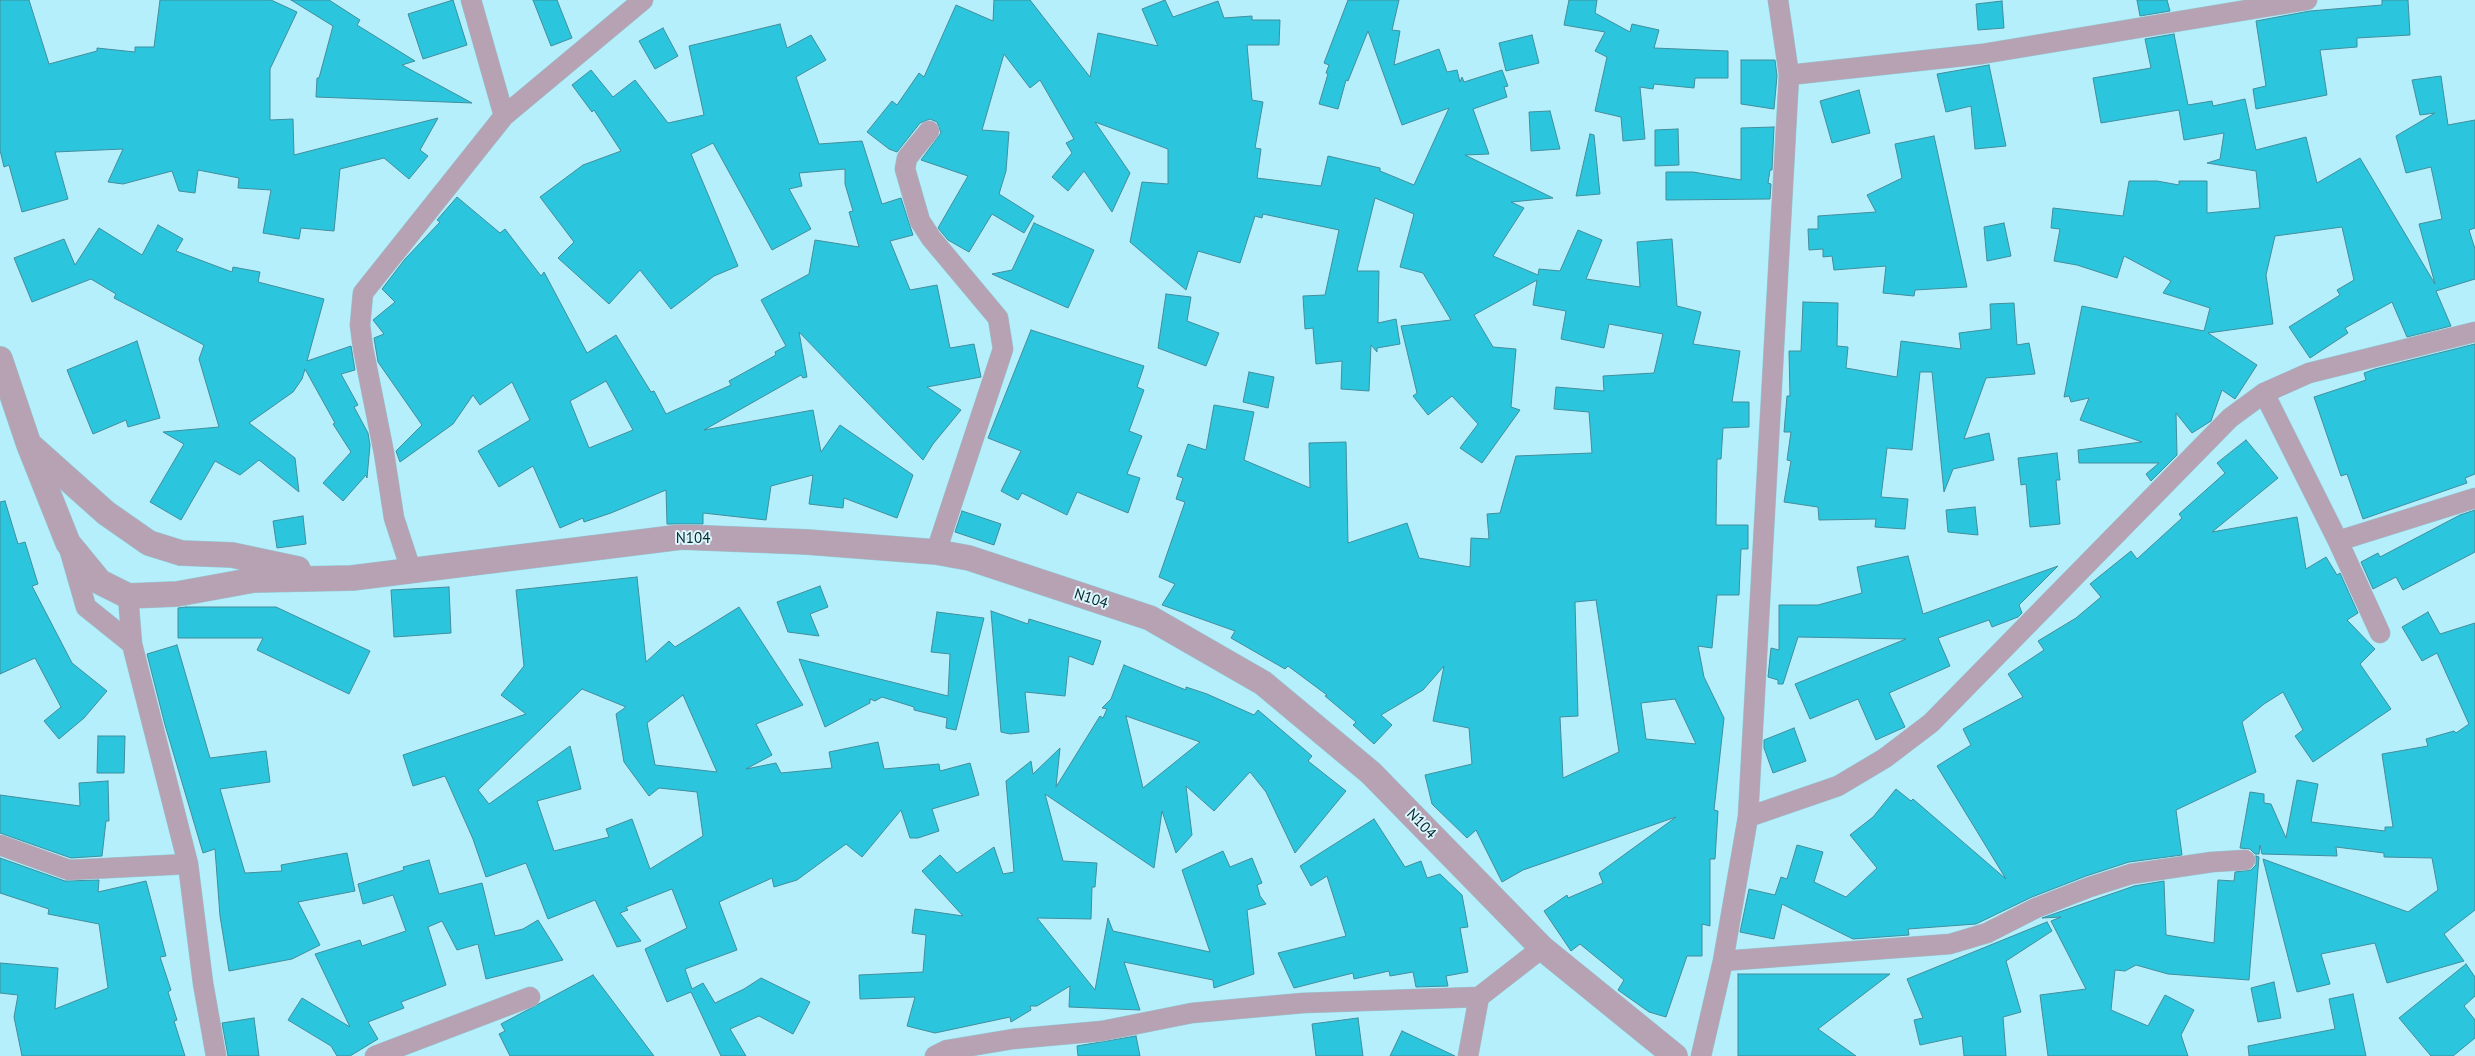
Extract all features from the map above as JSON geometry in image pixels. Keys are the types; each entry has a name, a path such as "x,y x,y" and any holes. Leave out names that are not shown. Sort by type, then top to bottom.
{"street":[{"path":"471,0 504,116"},
{"path":"412,570 394,518 384,452 363,348 360,325 363,293 504,116 643,0"},
{"path":"1701,1056 1723,960 1748,817 1789,75 1778,0"},
{"path":"1789,75 1982,54 2307,0"},
{"path":"929,131 906,158 905,169 920,221 931,238 998,318 1003,349 936,552"},
{"path":"1748,817 1838,786 1885,758 1931,723 2230,418 2264,393 2309,373 2475,332"},
{"name":"N104","path":"0,359 30,445 68,543 100,582 128,596 177,594 254,580 352,578 681,537 808,542 936,552 969,558 1150,618 1263,683 1371,773 1542,948 1675,1056"},
{"path":"2264,393 2338,541 2380,633"},
{"name":"N104","path":"30,445 106,513 149,543 181,553 232,555 352,578"},
{"path":"2338,541 2475,498"},
{"path":"68,543 86,607 132,644"},
{"path":"128,596 132,644 188,864 203,984 216,1056"},
{"path":"0,845 69,870 188,864"},
{"path":"1723,960 1950,944 1987,933 2036,908 2090,887 2131,874 2212,862 2246,860"},
{"path":"935,1056 947,1050 1003,1041 1102,1031 1192,1013 1303,1003 1480,997 1542,948"},
{"path":"376,1056 530,997"},
{"path":"1468,1056 1480,997"}],"building":[{"path":"0,0 29,0 49,64 97,51 97,48 135,52 135,47 154,47 160,0 271,0 297,12 270,69 270,120 293,119 294,155 438,118 420,150 428,156 409,179 384,158 340,169 334,231 301,228 299,239 263,233 271,190 238,188 239,178 198,170 195,193 179,191 172,171 123,184 108,182 123,149 55,152 68,199 22,212 9,165 4,167 0,150"},
{"path":"291,0 329,0 360,20 357,25 415,61 402,65 472,103 316,97 317,78 319,78 333,26"},
{"path":"453,0 467,45 423,59 408,14"},
{"path":"533,0 557,0 572,38 551,46"},
{"path":"994,0 1030,0 1090,77 1098,33 1158,46 1142,9 1165,0 1173,17 1218,1 1224,18 1252,16 1252,20 1280,20 1279,45 1247,45 1252,100 1263,102 1255,148 1261,149 1257,178 1321,186 1328,156 1380,168 1380,171 1414,185 1449,108 1402,125 1368,31 1348,81 1346,80 1338,109 1319,104 1328,74 1326,73 1329,65 1324,63 1348,0 1399,0 1392,30 1400,31 1394,65 1439,49 1447,72 1457,70 1460,82 1462,77 1464,82 1502,70 1508,86 1504,87 1507,97 1473,109 1489,154 1465,155 1553,198 1511,202 1524,208 1493,256 1538,275 1539,269 1560,271 1578,230 1602,240 1586,279 1640,287 1637,242 1672,239 1677,306 1701,312 1693,344 1740,351 1732,402 1749,402 1749,427 1723,428 1721,459 1717,459 1716,525 1748,525 1748,549 1741,549 1739,595 1717,595 1712,648 1698,646 1704,677 1724,718 1714,810 1718,811 1715,859 1710,859 1710,926 1702,924 1702,956 1687,956 1666,1017 1649,1012 1618,990 1624,980 1580,944 1571,951 1544,911 1567,895 1568,898 1603,883 1599,873 1676,817 1523,870 1502,882 1476,830 1467,838 1432,804 1425,775 1472,764 1469,728 1433,721 1444,666 1423,690 1381,715 1392,725 1374,744 1353,725 1356,722 1325,696 1327,695 1288,666 1285,669 1231,638 1235,631 1162,605 1175,584 1159,577 1185,502 1176,499 1183,478 1177,476 1188,444 1206,450 1214,405 1254,412 1244,460 1310,488 1309,443 1346,442 1348,543 1407,523 1419,558 1470,567 1471,538 1489,539 1487,514 1500,513 1516,456 1592,453 1589,412 1554,409 1556,387 1604,391 1603,376 1654,373 1663,334 1609,324 1604,348 1561,339 1566,311 1533,305 1537,280 1474,315 1493,347 1516,349 1511,407 1520,410 1482,463 1460,448 1478,424 1452,396 1428,415 1413,396 1417,393 1401,326 1451,320 1423,273 1400,267 1414,214 1375,198 1357,271 1379,271 1378,323 1396,319 1400,344 1377,348 1377,352 1371,345 1369,391 1341,389 1342,361 1316,364 1313,328 1305,329 1303,296 1325,295 1339,230 1263,214 1262,218 1255,216 1240,263 1198,251 1186,290 1130,242 1142,182 1168,184 1168,149 1095,122 1130,173 1112,212 1084,171 1068,191 1052,177 1072,153 1066,143 1074,139 1040,80 1030,88 1004,54 982,130 1009,132 1006,171 999,194 1034,216 1024,233 992,214 969,252 948,240 938,228 968,176 921,160 941,133 937,122 930,119 920,123 897,152 889,149 867,132 892,101 897,105 919,73 924,77 956,5 993,21","holes":["1596,600 1619,752 1563,778 1560,717 1578,716 1575,602","1675,699 1696,744 1646,739 1641,703"]},
{"path":"1569,0 1597,0 1595,13 1630,32 1632,24 1659,30 1654,48 1728,51 1728,78 1695,78 1694,88 1654,84 1653,89 1640,87 1645,139 1623,141 1621,117 1595,111 1607,57 1595,51 1605,32 1564,25"},
{"path":"2137,0 2167,0 2170,11 2140,16"},
{"path":"2382,0 2408,0 2410,35 2357,38 2357,47 2320,50 2327,95 2256,109 2253,89 2266,86 2256,21 2310,11 2382,5"},
{"path":"2002,1 2004,28 1978,30 1976,4"},
{"path":"780,24 787,48 811,35 826,60 796,77 819,144 862,141 882,204 901,198 913,235 890,241 910,290 937,285 950,348 974,344 981,377 927,387 961,410 933,444 923,460 799,332 807,377 803,378 801,375 704,430 813,410 821,452 840,425 913,475 897,518 844,498 843,508 809,504 813,475 771,486 766,520 703,513 703,524 667,524 666,490 611,513 584,522 583,518 560,528 533,466 499,487 478,451 530,420 512,382 480,405 473,395 453,424 400,462 396,451 422,425 378,362 374,338 384,334 373,320 395,302 382,289 405,259 440,222 437,220 457,197 500,233 505,229 541,276 544,272 587,353 616,335 651,392 654,391 666,414 731,385 729,381 776,355 775,352 786,346 761,300 809,274 815,240 859,247 849,212 853,211 845,184 845,169 799,173 802,186 789,189 811,229 772,250 713,143 691,154 738,266 714,276 671,309 640,270 609,304 558,258 574,242 540,197 583,165 621,151 594,110 592,112 572,85 591,70 613,97 635,80 668,123 704,115 689,46","holes":["606,381 633,430 589,448 570,401"]},
{"path":"663,28 678,56 655,69 639,41"},
{"path":"2174,34 2188,105 2212,101 2213,106 2245,99 2256,150 2306,137 2317,183 2360,158 2435,284 2419,224 2442,219 2431,167 2406,173 2396,136 2435,113 2420,115 2412,80 2441,76 2448,125 2475,120 2475,228 2469,230 2475,249 2475,279 2436,291 2451,326 2407,337 2392,302 2345,328 2348,333 2310,358 2289,327 2340,295 2337,290 2354,280 2342,227 2275,236 2266,275 2273,324 2208,333 2257,365 2235,399 2222,390 2211,421 2192,433 2176,413 2177,455 2151,481 2146,474 2159,463 2079,463 2078,450 2142,442 2080,420 2089,398 2071,402 2069,396 2064,397 2082,306 2204,331 2210,308 2163,293 2171,281 2124,256 2117,278 2077,265 2054,261 2060,229 2051,228 2053,208 2123,216 2129,181 2157,181 2179,185 2179,181 2207,181 2207,213 2260,208 2256,171 2207,163 2220,159 2224,133 2184,140 2179,110 2101,123 2093,78 2151,68 2145,39"},
{"path":"1532,35 1539,63 1506,71 1499,43"},
{"path":"1741,60 1775,60 1777,76 1774,109 1741,104"},
{"path":"1989,65 2006,146 1975,149 1971,106 1946,112 1937,74"},
{"path":"1859,90 1870,133 1832,143 1820,101"},
{"path":"1550,111 1560,149 1531,151 1529,112"},
{"path":"1774,127 1772,170 1770,170 1768,183 1771,184 1770,199 1666,200 1666,172 1693,172 1741,180 1741,128"},
{"path":"1678,129 1679,165 1655,166 1655,130"},
{"path":"1590,134 1594,135 1600,194 1576,196"},
{"path":"1934,136 1967,287 1915,290 1914,296 1883,293 1886,266 1834,270 1832,256 1823,257 1823,249 1809,250 1808,229 1818,229 1818,216 1876,212 1867,195 1902,178 1895,144"},
{"path":"1034,223 1094,250 1068,308 992,274 1012,270"},
{"path":"2004,223 2011,256 1987,261 1984,227"},
{"path":"158,225 183,239 176,251 232,272 233,267 260,272 258,282 324,299 307,361 351,346 355,370 341,374 358,405 354,407 368,433 370,445 367,478 366,475 343,501 323,483 351,452 333,424 335,423 305,369 302,379 293,392 249,423 295,458 299,492 259,460 240,475 215,461 181,520 150,502 184,444 163,432 219,427 199,359 204,345 114,298 116,294 91,279 32,302 14,258 64,239 75,265 99,228 142,255"},
{"path":"1166,294 1191,297 1187,321 1219,333 1206,366 1158,348"},
{"path":"1803,302 1838,303 1837,346 1848,347 1846,368 1897,377 1901,341 1961,349 1959,333 1991,329 1990,304 2014,303 2017,345 2029,343 2035,374 1986,378 1964,439 1989,433 1994,460 1953,469 1944,492 1932,372 1920,372 1912,450 1887,448 1881,497 1908,499 1905,529 1875,527 1876,519 1819,520 1818,507 1784,502 1791,461 1787,460 1791,432 1784,432 1787,396 1790,396 1789,351 1801,351"},
{"path":"1031,330 1144,366 1137,387 1144,390 1129,431 1142,436 1127,474 1140,478 1128,513 1077,492 1067,515 1022,493 1018,500 1001,491 1021,451 988,438"},
{"path":"137,341 160,418 128,427 126,420 93,434 67,370"},
{"path":"2475,344 2475,474 2465,478 2467,483 2363,519 2347,474 2341,476 2314,397 2366,380 2364,373 2375,369"},
{"path":"1249,372 1274,377 1268,408 1243,402"},
{"path":"2246,440 2278,478 2212,532 2297,517 2306,569 2326,557 2337,575 2340,573 2358,613 2347,620 2375,649 2360,664 2391,709 2313,762 2295,736 2303,730 2283,692 2264,704 2242,722 2256,772 2176,810 2182,855 2129,862 2086,876 2032,897 1976,924 1908,929 1909,935 1853,939 1782,904 1774,939 1740,932 1749,889 1775,895 1781,877 1787,879 1797,845 1823,852 1814,882 1846,897 1877,868 1850,835 1873,817 1896,789 1911,801 1913,799 2006,879 1937,766 1971,745 1963,729 2023,697 2008,674 2044,650 2038,641 2076,618 2101,597 2090,584 2131,551 2137,559 2182,518 2179,514 2225,473 2217,463"},
{"path":"2057,453 2060,480 2056,480 2060,524 2030,527 2026,484 2021,485 2018,458"},
{"path":"5,501 18,544 25,542 38,584 32,586 72,663 107,691 84,718 59,739 44,721 61,707 35,658 0,674 0,502"},
{"path":"1975,507 1978,535 1948,532 1946,510"},
{"path":"2475,510 2475,552 2403,590 2396,577 2373,589 2361,562 2378,553 2380,557 2460,515"},
{"path":"962,511 1001,524 994,545 955,532"},
{"path":"303,516 306,544 277,548 273,521"},
{"path":"1908,556 1923,614 2058,566 2019,605 2022,613 2018,617 1992,627 1989,620 1938,638 1950,666 1889,693 1905,727 1876,740 1858,699 1810,719 1795,684 1906,639 1798,637 1783,684 1778,684 1778,680 1768,677 1771,648 1779,650 1779,605 1818,605 1862,593 1857,567"},
{"path":"637,577 646,662 669,641 675,647 739,607 803,705 756,724 772,755 746,769 776,763 781,773 832,768 829,752 878,742 884,769 939,764 940,771 970,763 979,795 932,809 939,831 918,838 910,838 901,810 862,857 846,844 797,880 774,887 772,878 719,902 737,950 685,969 692,989 703,983 715,1003 744,989 761,978 810,1002 793,1034 759,1016 730,1029 746,1056 721,1056 691,992 667,1002 645,949 687,928 672,889 626,907 628,910 620,913 641,941 617,947 595,900 548,919 526,863 486,877 473,839 445,776 413,786 403,755 526,714 501,695 524,666 516,590","holes":["582,689 626,707 616,714 624,762 649,796 659,788 697,792 703,836 650,869 632,819 606,829 609,837 554,851 537,801 581,789 570,746 489,804 478,790","683,695 717,772 655,765 647,723"]},
{"path":"820,586 828,607 810,614 819,636 788,632 777,602"},
{"path":"449,587 451,633 394,637 391,590"},
{"path":"276,607 370,651 349,694 257,650 263,638 178,638 178,608"},
{"path":"991,611 1028,624 1029,619 1101,641 1093,665 1069,656 1065,696 1025,692 1029,732 1010,734 1001,732"},
{"path":"937,612 984,618 956,730 946,728 947,718 914,710 914,707 882,697 875,701 870,699 870,703 825,727 799,659 948,696 950,654 931,652"},
{"path":"2428,612 2440,634 2475,623 2475,910 2444,934 2464,961 2387,983 2375,943 2321,954 2330,984 2297,992 2263,859 2408,912 2438,890 2432,858 2384,857 2384,853 2336,847 2337,856 2262,854 2260,845 2259,854 2255,854 2250,849 2240,848 2250,792 2264,794 2264,803 2271,804 2286,838 2297,780 2318,784 2311,822 2385,831 2385,827 2393,827 2382,754 2428,746 2426,739 2454,731 2456,733 2469,724 2437,653 2422,661 2402,627"},
{"path":"177,645 210,758 266,751 270,782 220,789 245,873 282,871 281,865 347,853 355,891 298,902 320,945 292,959 229,971 220,916 215,849 203,853 165,725 147,654"},
{"path":"1124,665 1186,690 1186,687 1207,694 1254,715 1258,710 1312,756 1308,761 1346,791 1295,853 1266,792 1250,772 1214,811 1186,786 1192,835 1176,853 1162,811 1154,868 1045,794 1063,861 1097,863 1095,887 1092,887 1091,919 1037,918 1095,990 1108,918 1113,931 1210,952 1182,870 1223,851 1230,867 1252,858 1262,883 1257,885 1260,896 1266,904 1247,910 1254,974 1214,988 1213,980 1124,962 1140,1010 1069,1007 1070,986 1037,1006 1030,1006 1031,1010 1011,1022 1010,1017 935,1033 907,1026 915,997 860,999 859,975 923,972 926,935 912,933 915,909 963,916 922,871 940,855 957,873 994,847 1003,874 1014,872 1006,781 1031,761 1033,774 1060,748 1056,787 1100,716 1103,718 1107,709 1102,708 1111,699","holes":["1126,716 1200,742 1143,788"]},
{"path":"1794,728 1806,761 1773,773 1764,748 1764,740"},
{"path":"98,736 125,736 124,773 97,773"},
{"path":"108,781 109,821 106,821 102,856 71,858 0,833 0,795 80,806 79,783"},
{"path":"1374,819 1405,867 1421,861 1427,878 1440,874 1462,895 1468,927 1460,928 1468,972 1446,976 1448,986 1416,987 1413,972 1390,976 1389,971 1354,979 1353,973 1294,988 1278,953 1346,936 1327,876 1311,886 1300,866"},
{"path":"2256,856 2259,857 2249,980 2168,974 2136,965 2125,971 2115,970 2111,1010 2148,1026 2165,995 2194,1010 2181,1035 2188,1056 2048,1056 2040,995 2086,989 2051,921 2061,917 2042,918 2134,886 2164,881 2166,935 2214,943 2218,880 2234,881 2235,872 2251,870 2256,865"},
{"path":"0,858 65,881 99,880 98,892 146,881 166,956 160,957 171,990 168,992 177,1020 174,1021 185,1056 22,1056 14,1017 18,995 0,993 0,963 58,968 55,1009 108,988 99,924 48,914 49,909 0,893"},
{"path":"429,860 439,894 482,883 495,936 523,929 538,920 563,960 486,979 478,944 457,950 442,921 428,927 446,985 401,1002 404,1008 368,1022 378,1039 350,1056 337,1056 331,1046 288,1020 302,998 350,1027 315,954 360,940 362,946 406,931 393,895 363,904 358,884 404,870 403,867"},
{"path":"2047,922 2052,931 2006,961 2021,1012 2003,1017 2006,1056 1964,1056 1962,1036 1920,1045 1914,1020 1923,1018 1907,979"},
{"path":"2466,964 2475,977 2475,996 2464,1006 2475,1020 2475,1038 2453,1056 2431,1056 2399,1018"},
{"path":"1738,974 1890,974 1818,1029 1856,1056 1738,1056"},
{"path":"593,975 654,1056 510,1056 499,1034 505,1031 501,1024"},
{"path":"2274,982 2281,1018 2258,1022 2251,988"},
{"path":"2353,994 2366,1056 2249,1056 2248,1046 2335,1029 2329,999"},
{"path":"254,1018 259,1056 228,1056 222,1023"},
{"path":"1358,1018 1363,1056 1316,1056 1312,1024"},
{"path":"1402,1031 1455,1056 1390,1056"},
{"path":"1136,1036 1140,1056 1078,1056 1077,1046"}]}
